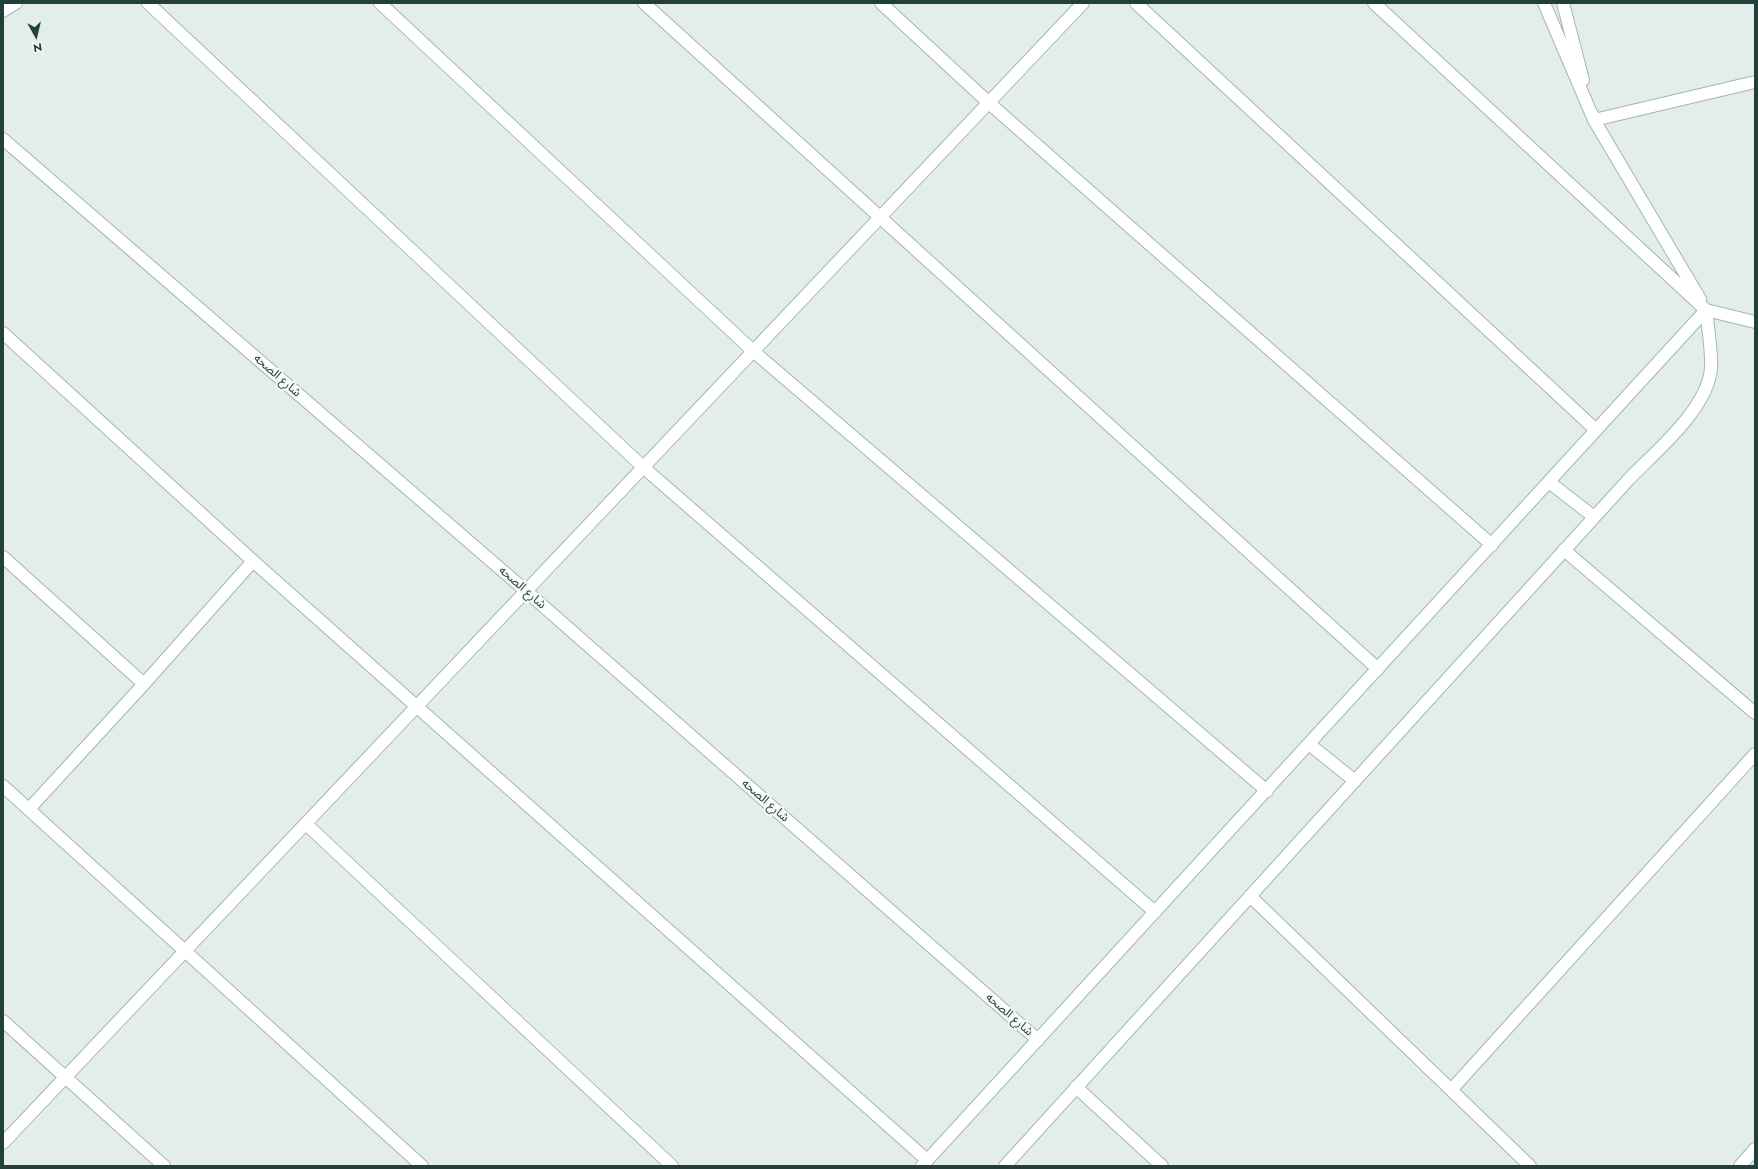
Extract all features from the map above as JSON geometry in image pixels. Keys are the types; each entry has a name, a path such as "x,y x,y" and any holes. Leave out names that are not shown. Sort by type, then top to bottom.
{"street":[{"path":"3,11 16,3"},
{"path":"148,3 643,467 1155,912"},
{"path":"380,3 753,352 1266,791"},
{"path":"644,3 1378,669"},
{"path":"881,3 989,103 1492,545"},
{"path":"3,1143 1083,3"},
{"path":"1136,3 1596,430"},
{"path":"1374,3 1706,310 1755,322"},
{"path":"1005,1166 1594,517 1690,416 1704,393 1711,368 1706,310 1594,120 1544,3"},
{"path":"1563,3 1594,120"},
{"path":"1594,120 1755,82"},
{"name":"شارع الصحه","path":"3,139 526,591 1038,1040"},
{"path":"3,333 253,561 417,706 925,1163 1706,310"},
{"path":"1549,482 1594,517"},
{"path":"1564,550 1755,713"},
{"path":"3,557 144,684"},
{"path":"29,809 144,684 253,561"},
{"path":"1309,744 1355,781"},
{"path":"1452,1089 1755,754"},
{"path":"3,786 186,950 422,1166"},
{"path":"306,824 672,1166"},
{"path":"1250,896 1452,1089 1530,1166"},
{"path":"3,1021 164,1166"},
{"path":"1076,1087 1162,1166"},
{"path":"1740,1166 1755,1149"}]}
